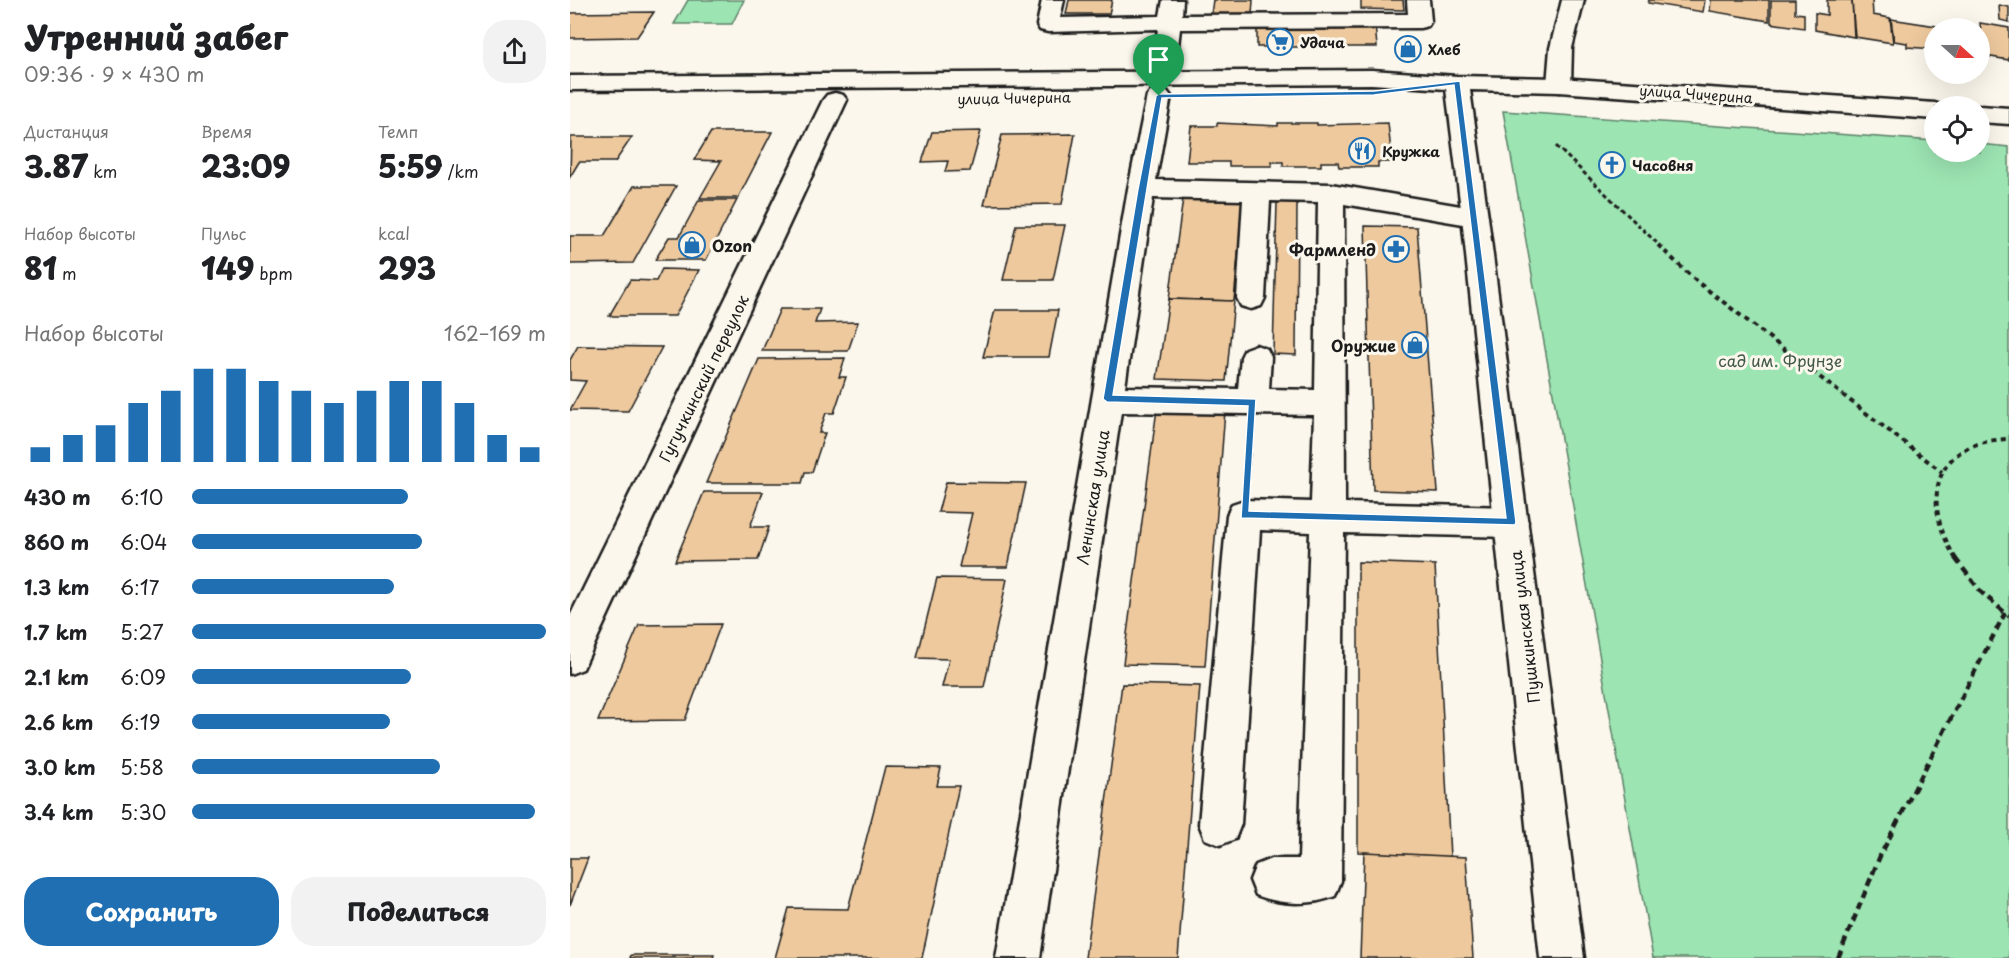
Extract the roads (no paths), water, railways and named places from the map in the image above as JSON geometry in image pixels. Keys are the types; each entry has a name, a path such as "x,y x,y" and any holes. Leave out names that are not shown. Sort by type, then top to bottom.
{"main road":[{"path":"1053,0 1048,25 1172,11 1349,10 1420,21 1418,0"},
{"path":"1559,85 1561,48 1573,0"},
{"name":"Ленинская улица","path":"1018,958 1107,399 1161,88 1172,11"},
{"name":"улица Чичерина","path":"570,82 1161,88 1374,93 1457,83 1559,85 1924,110"},
{"name":"Пушкинская улица","path":"1457,83 1476,217 1562,958"},
{"name":"улица Чичерина","path":"570,101 835,100 1161,88"},
{"name":"Гугучкинский переулок","path":"570,656 835,100"},
{"path":"1990,115 2009,116"},
{"path":"1142,189 1331,193 1476,217"},
{"path":"1251,297 1257,191"},
{"path":"1271,880 1320,881 1330,403 1331,193"},
{"path":"1253,402 1256,357"},
{"path":"1107,399 1330,403"},
{"path":"1220,825 1244,515 1511,522"}],"place":[{"name":"Удача","path":"1280,42"},
{"name":"Хлеб","path":"1408,49"},
{"name":"Кружка","path":"1362,151"},
{"name":"Часовня","path":"1612,165"},
{"name":"Ozon","path":"692,245"},
{"name":"Фармленд","path":"1396,249"},
{"name":"Оружие","path":"1415,345"}],"park label":[{"name":"сад им. Фрунзе","path":"1780,360"}]}
